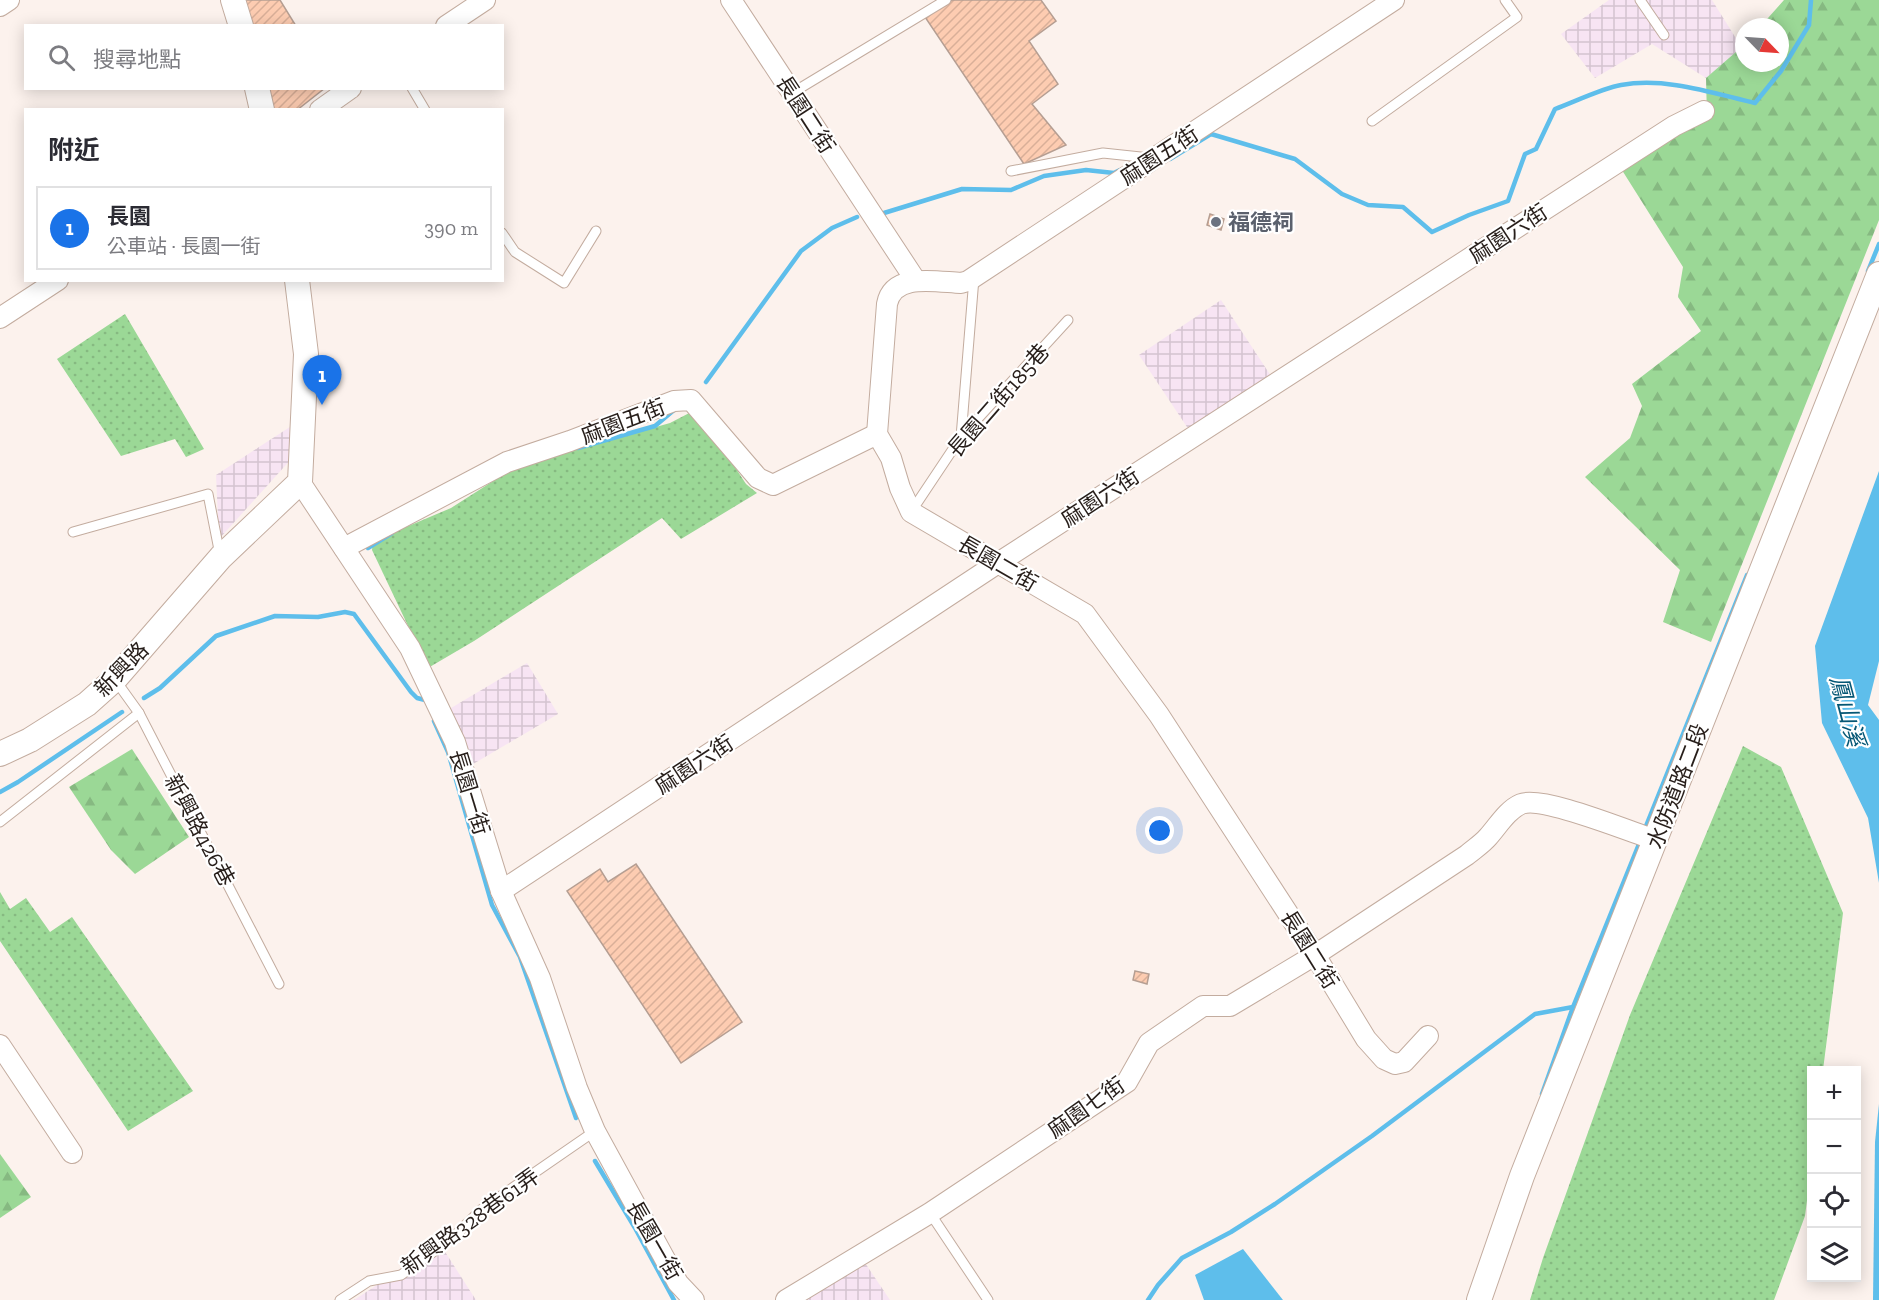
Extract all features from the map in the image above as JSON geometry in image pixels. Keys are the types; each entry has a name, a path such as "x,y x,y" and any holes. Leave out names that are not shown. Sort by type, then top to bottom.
{"street":[{"path":"0,6 9,0"},
{"path":"233,0 240,24"},
{"path":"449,24 485,0"},
{"name":"長園二街","path":"731,0 916,281"},
{"name":"麻園五街","path":"916,281 961,283 974,278 1394,0"},
{"path":"257,90 262,108"},
{"path":"323,108 348,90"},
{"name":"麻園六街","path":"501,891 998,563 1674,126 1704,111"},
{"name":"水防道路二段","path":"1479,1300 1646,837 1725,661 1879,274"},
{"path":"911,512 900,488 891,458 877,434 889,295 894,289 916,281"},
{"path":"0,318 55,282"},
{"path":"297,282 306,354 300,482"},
{"name":"麻園五街","path":"344,548 507,462 570,441 674,401 691,400 758,478 772,485 877,434"},
{"name":"長園一街","path":"300,482 410,648 455,742 501,891 540,978 577,1088 595,1131 678,1283 694,1300"},
{"name":"新興路","path":"0,754 30,740 87,704 115,679 221,557 300,482"},
{"name":"長園二街","path":"911,512 1085,614 1159,715 1315,955 1366,1039 1384,1059 1395,1064 1404,1062 1428,1036"},
{"name":"麻園七街","path":"786,1300 930,1213 1127,1082 1149,1043 1203,1006 1230,1006 1315,955 1467,855 1486,839 1511,810 1523,803 1567,810 1646,837"},
{"path":"0,1045 72,1153"}],"lane":[{"path":"792,93 946,0"},
{"path":"1372,121 1517,17 1505,0"},
{"path":"1640,0 1664,35"},
{"path":"413,90 424,108"},
{"path":"1011,171 1103,153 1152,159"},
{"path":"504,236 515,252 564,283 596,231"},
{"path":"961,437 974,278"},
{"name":"長園二街185巷","path":"911,512 961,437 1068,320"},
{"path":"73,532 208,494 221,557"},
{"name":"新興路426巷","path":"115,679 139,712 279,984"},
{"path":"0,822 139,712"},
{"name":"新興路328巷61弄","path":"340,1300 369,1281 401,1275 450,1240 482,1209 595,1131"},
{"path":"930,1213 988,1300"}],"shaded area":[{"path":"1609,0 1712,0 1735,37 1735,54 1706,78 1652,44 1595,78 1561,34"},
{"path":"1221,300 1273,379 1191,433 1139,355"},
{"path":"293,425 294,456 219,539 216,475"},
{"path":"527,663 558,714 463,770 446,711"},
{"path":"440,1244 476,1300 354,1300"},
{"path":"863,1260 890,1300 805,1300"}],"green space":[{"path":"1784,0 1879,0 1879,220 1711,642 1663,622 1680,570 1585,477 1630,438 1642,406 1632,384 1701,331 1678,297 1683,267 1620,167 1707,118 1706,78 1735,53 1735,72 1789,72 1789,18 1768,18"},
{"path":"125,314 204,449 186,457 175,439 121,456 57,359"},
{"path":"697,409 746,484 757,493 681,539 662,518 474,641 428,668 372,550 373,541 451,508 515,467 670,423"},
{"path":"1743,746 1781,767 1843,913 1824,1066 1807,1066 1805,1216 1774,1300 1530,1300 1630,1015"},
{"path":"132,749 189,837 135,874 111,850 69,787"},
{"path":"0,892 10,909 26,898 50,932 72,917 193,1091 128,1131 0,941"},
{"path":"0,1154 31,1197 0,1218"}],"water":[{"name":"鳳山溪","path":"1879,471 1879,661 1868,705 1879,720 1879,883 1868,818 1822,723 1815,646"},
{"path":"1879,1104 1879,1300 1873,1300 1875,1142"},
{"path":"1243,1249 1283,1300 1204,1300 1195,1275"}],"building":[{"path":"239,0 280,0 295,24 250,24"},
{"path":"952,0 1041,0 1056,21 1029,41 1058,84 1032,104 1066,145 1024,164 925,17"},
{"path":"268,90 322,90 300,108 272,108"},
{"name":"福德祠","path":"1210,214 1224,219 1221,230 1207,225"},
{"path":"636,864 742,1022 681,1063 567,891 600,869 608,882"},
{"path":"1135,971 1149,974 1147,984 1133,980"}],"waterway":[{"path":"1170,159 1211,134 1295,159 1342,194 1368,205 1403,207 1432,232 1508,201 1525,154 1536,149 1555,109 1606,89 1638,83 1689,87 1755,103 1781,71 1809,25 1811,0"},
{"path":"884,213 962,189 1011,190 1044,176 1086,170 1114,173 1120,170"},
{"path":"706,382 801,251 832,228 857,217"},
{"path":"1868,271 1879,244"},
{"path":"578,448 655,426 674,410"},
{"path":"368,548 392,533"},
{"path":"1644,831 1747,575"},
{"path":"144,698 160,688 216,636 275,616 318,617 345,612 354,614 411,692 417,698 425,700"},
{"path":"0,792 122,712"},
{"path":"434,721 448,752 492,905 520,957 576,1118"},
{"path":"1542,1094 1573,1007 1641,839"},
{"path":"1148,1300 1182,1258 1231,1232 1275,1204 1372,1136 1535,1014 1573,1007"},
{"path":"595,1161 674,1300"}],"place":[{"name":"福德祠","path":"1216,222"},
{"name":"長園","path":"322,405"}]}
